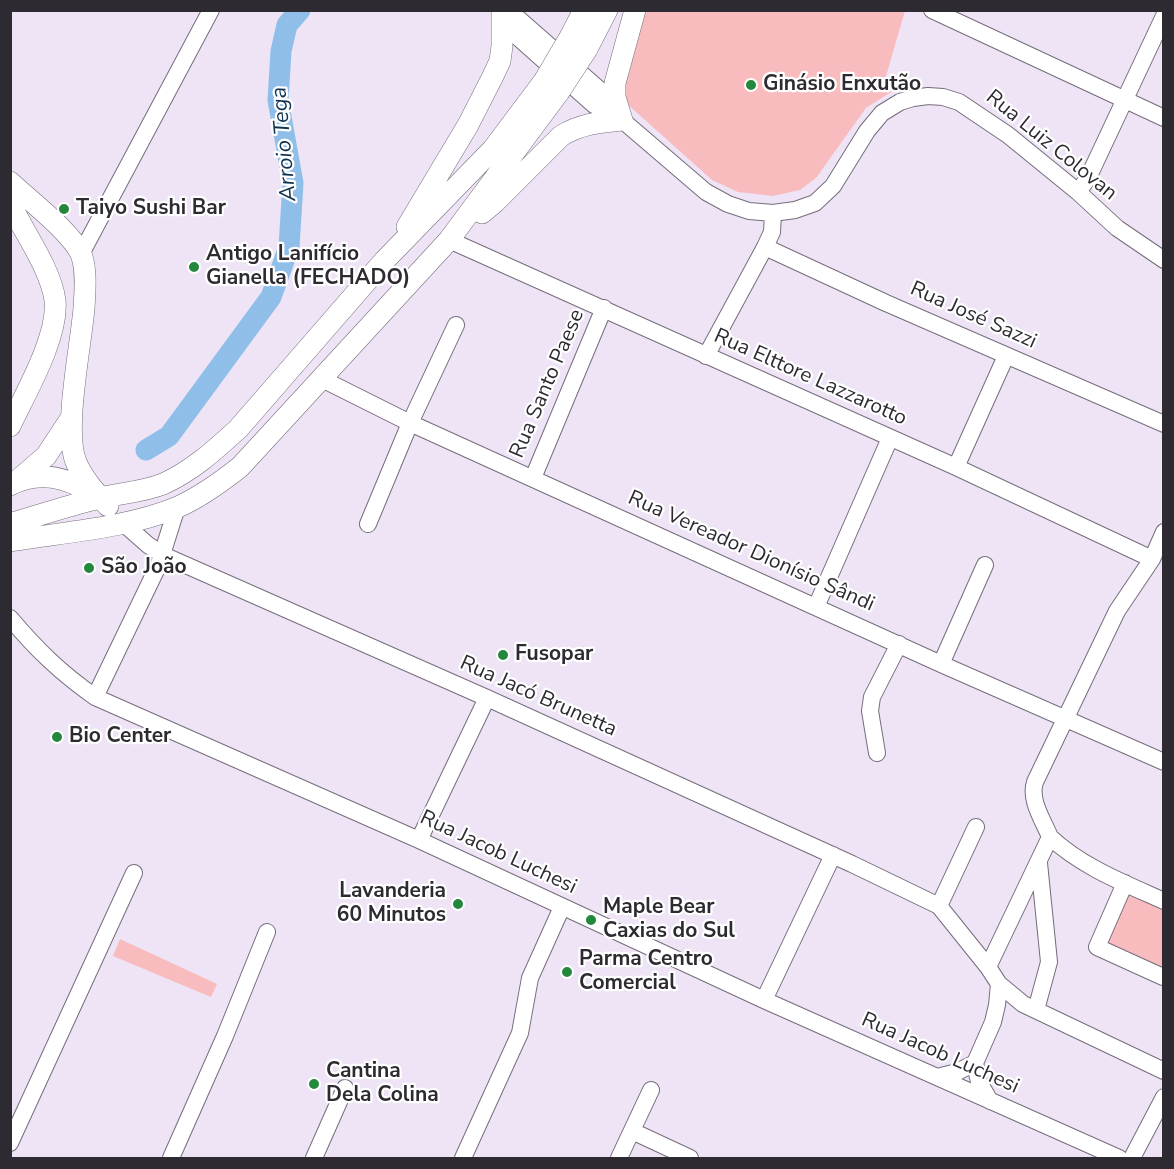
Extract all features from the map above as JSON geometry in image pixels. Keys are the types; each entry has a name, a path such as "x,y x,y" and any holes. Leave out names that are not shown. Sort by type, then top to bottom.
{"main road":[{"path":"578,43 584,10"},
{"path":"10,541 123,523 177,507 205,492 240,467 463,223 578,43 607,10"},
{"path":"463,223 486,211 561,136 585,125 622,120 615,97 615,83 635,10"},
{"path":"385,260 401,238 468,125 500,61 501,11"},
{"path":"10,524 100,498 163,484 217,449 238,429 385,260 472,173 517,120 552,87"},
{"path":"10,182 61,229 81,254 84,300 71,418 72,445 75,460 83,477 123,523"},
{"path":"10,203 49,280 55,299 55,317 50,339 10,426"},
{"path":"12,484 46,456 71,418"},
{"path":"12,484 35,477 51,476 76,483 100,498"}],"street":[{"path":"81,254 211,10"},
{"path":"932,10 1164,118"},
{"name":"Rua Luiz Colovan","path":"501,11 512,32 594,105 622,120 706,192 728,204 749,211 773,213 795,210 815,203 833,186 867,131 882,113 900,102 928,96 943,97 959,102 1008,135 1078,192 1117,228 1164,260"},
{"path":"1078,192 1088,178 1164,16"},
{"path":"706,356 765,247 771,232 773,213"},
{"name":"Rua Elttore Lazzarotto","path":"449,240 956,467 1152,559"},
{"name":"Rua José Sazzi","path":"765,247 1006,356 1164,424"},
{"name":"Rua Santo Paese","path":"533,478 604,308"},
{"path":"368,524 410,423 456,325"},
{"path":"956,467 1006,356"},
{"name":"Rua Vereador Dionísio Sândi","path":"322,379 410,423 941,664 1164,762"},
{"path":"816,606 890,438"},
{"path":"95,697 163,555 177,507"},
{"name":"Rua Jacó Brunetta","path":"123,523 163,555 487,698 833,855 939,906"},
{"path":"1164,532 1152,559 1117,611 1032,790 1033,798 1050,837 1066,852 1164,901"},
{"path":"145,594 148,545"},
{"path":"941,664 985,565"},
{"name":"Rua Jacob Luchesi","path":"10,618 61,672 95,697 419,840 764,1000 1119,1158"},
{"path":"876,753 870,711 872,698 899,644"},
{"path":"419,840 487,698"},
{"path":"976,827 939,906 999,984 1029,1007 1162,1066"},
{"path":"988,967 1050,837"},
{"path":"764,1000 833,855"},
{"path":"1029,1007 1048,962 1039,862"},
{"path":"10,1143 134,873"},
{"path":"1125,883 1097,947 1163,977 1164,975"},
{"path":"463,1158 520,1033 531,978 562,907"},
{"path":"171,1158 225,1036 267,932"},
{"path":"990,1101 979,1082 975,1063 993,1022 999,996 999,984"},
{"path":"993,1022 1009,1010 1029,1007"},
{"path":"937,1077 957,1072 975,1063"},
{"path":"314,1158 345,1088"},
{"path":"619,1158 651,1090"},
{"path":"1132,1158 1164,1097"},
{"path":"632,1131 690,1158"}],"shaded area":[{"path":"641,11 905,11 886,76 891,92 866,108 816,178 800,190 773,196 738,192 712,180 626,103 620,72"},
{"path":"1125,883 1163,901 1164,975 1097,947"},
{"path":"120,939 217,984 211,997 113,956"}],"waterway":[{"name":"Arroio Tega","path":"146,450 169,436 271,297 289,247 293,183 278,100 281,51 287,25 300,10"}],"place":[{"name":"Ginásio Enxutão","path":"751,85"},
{"name":"Taiyo Sushi Bar","path":"64,209"},
{"name":"Antigo Lanifício Gianella (FECHADO)","path":"194,267"},
{"name":"São João","path":"89,568"},
{"name":"Fusopar","path":"503,655"},
{"name":"Bio Center","path":"57,737"},
{"name":"Lavanderia 60 Minutos","path":"458,904"},
{"name":"Maple Bear Caxias do Sul","path":"591,920"},
{"name":"Parma Centro Comercial","path":"567,972"},
{"name":"Cantina Dela Colina","path":"314,1084"}]}
